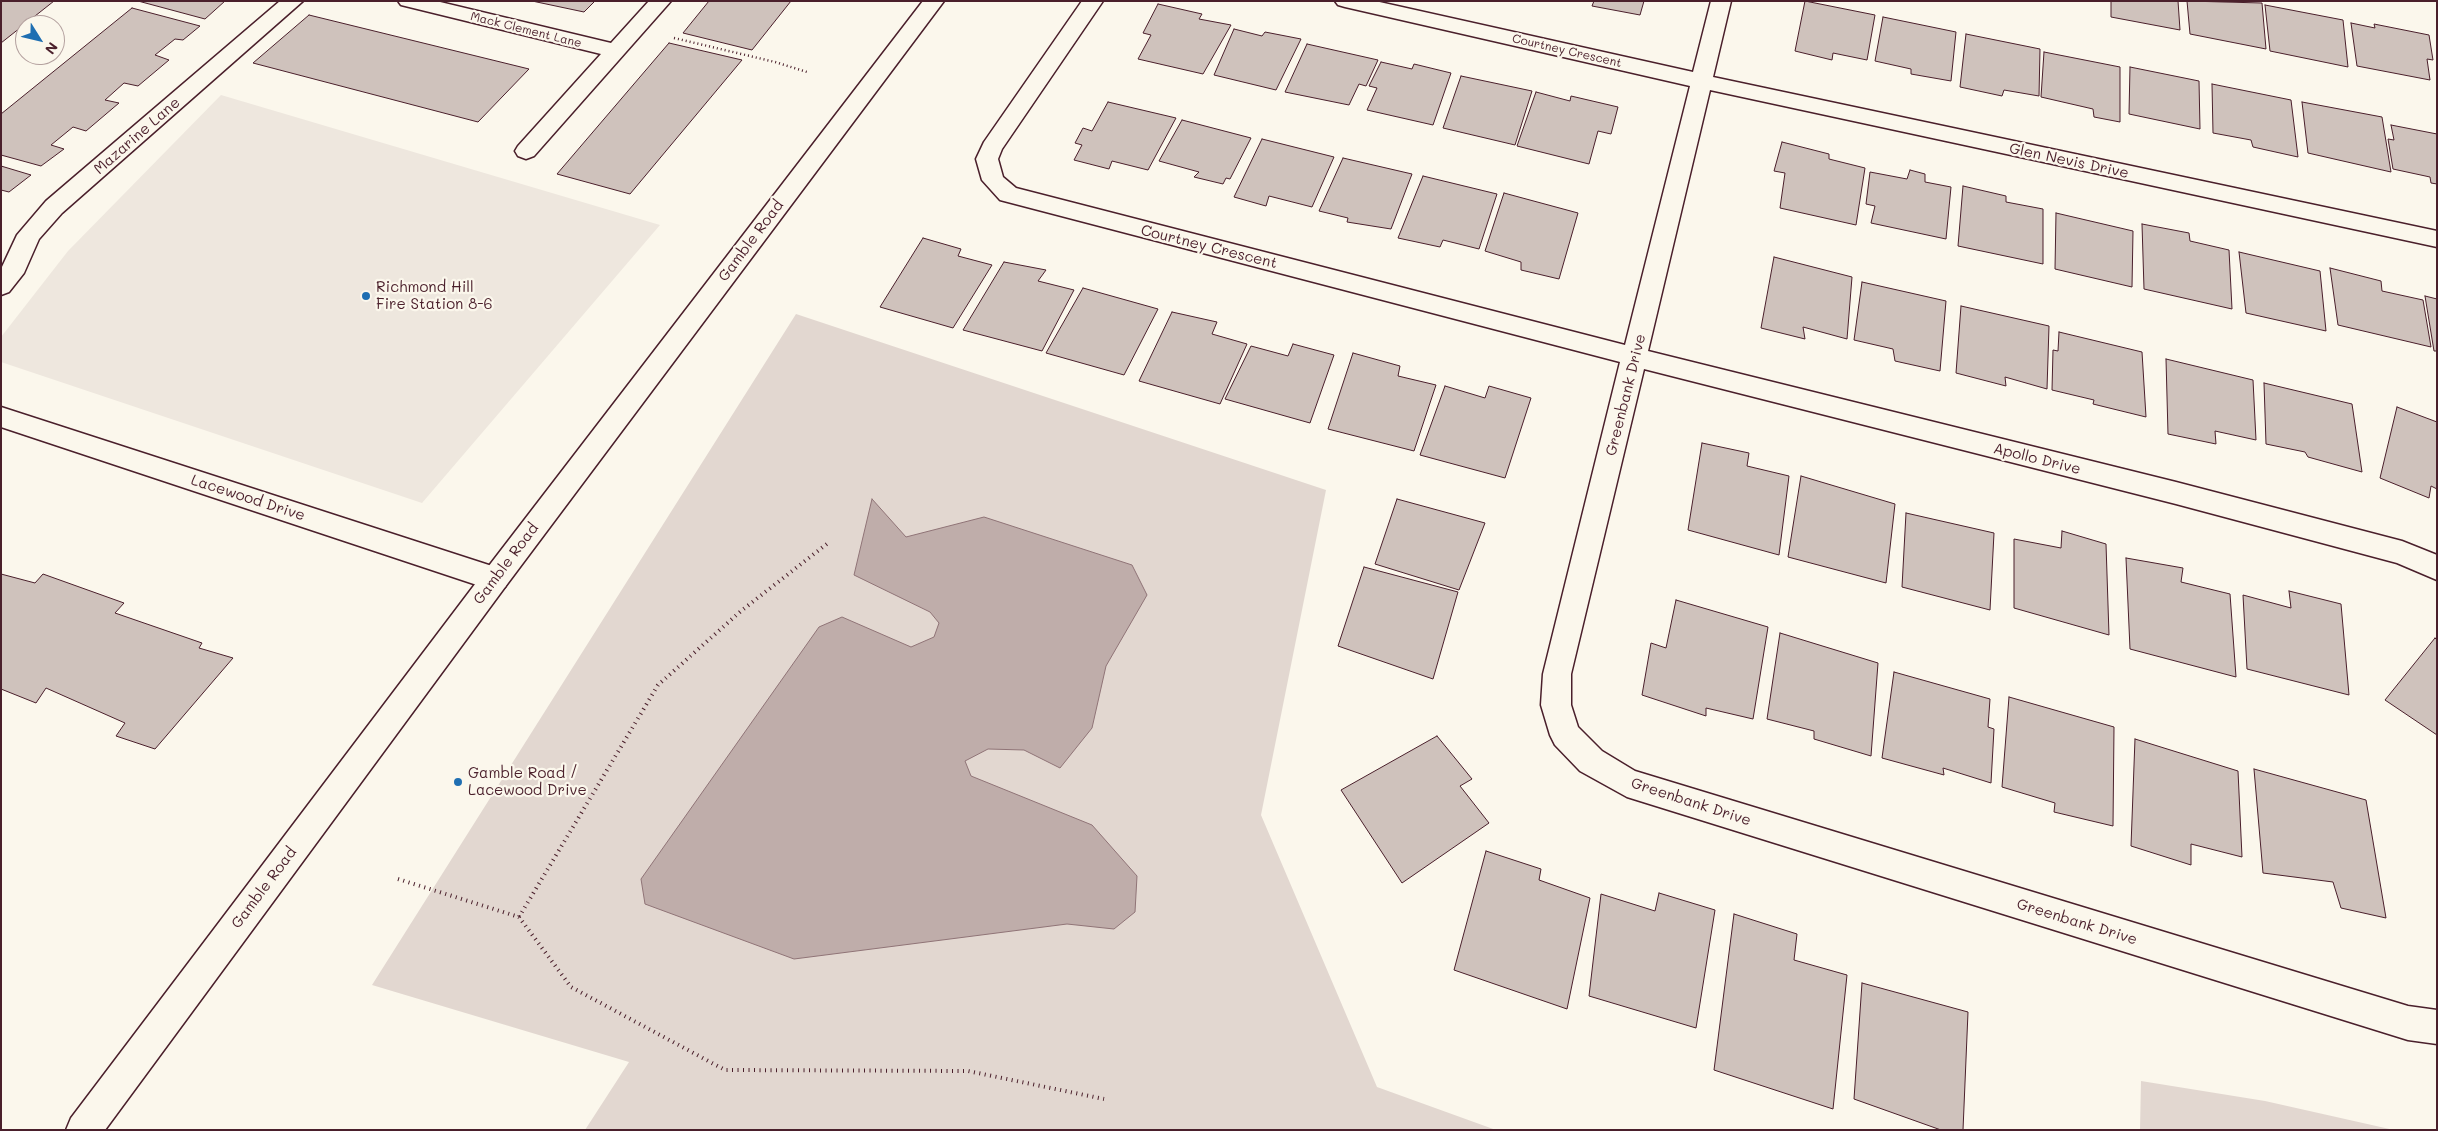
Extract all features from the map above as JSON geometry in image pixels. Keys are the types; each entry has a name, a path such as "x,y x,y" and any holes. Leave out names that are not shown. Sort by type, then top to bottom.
{"street":[{"name":"Mazarine Lane","path":"1,286 16,267 29,235 54,207 293,1"},
{"name":"Mack Clement Lane","path":"408,1 615,51"},
{"path":"526,151 662,1"},
{"name":"Gamble Road","path":"83,1130 495,579 934,1"},
{"name":"Courtney Crescent","path":"1093,1 992,147 987,159 993,180 1008,194 1636,356"},
{"name":"Courtney Crescent","path":"1345,1 1702,82"},
{"name":"Greenbank Drive","path":"1721,1 1557,674 1556,705 1565,735 1591,761 1627,783 2398,1020 2437,1027"},
{"name":"Glen Nevis Drive","path":"1702,82 2437,239"},
{"name":"Apollo Drive","path":"1636,356 2402,553 2437,568"},
{"name":"Lacewood Drive","path":"1,417 495,579"}],"path":[{"path":"665,35 775,62 806,72"},
{"path":"518,917 658,684 741,610 828,543"},
{"path":"398,879 518,917 571,987 725,1070 968,1071 1104,1099"}],"shaded area":[{"path":"221,95 660,225 422,503 1,362 1,337 68,251"},
{"path":"796,314 1326,490 1261,815 1377,1087 1496,1130 585,1130 629,1062 372,985"},
{"path":"872,499 906,537 984,517 1132,565 1147,595 1106,666 1092,728 1060,768 1024,750 988,749 965,761 971,776 1092,825 1137,876 1135,912 1114,929 1067,924 794,959 645,904 641,879 819,627 842,617 911,647 934,637 939,623 930,612 854,575"},
{"path":"2141,1081 2265,1101 2394,1130 2140,1130"}],"building":[{"path":"1,1 54,1 36,15 15,15 15,32 1,43"},
{"path":"138,1 225,1 205,19"},
{"path":"532,1 595,1 584,12"},
{"path":"709,1 791,1 752,50 683,33"},
{"path":"1594,1 1644,1 1640,15 1592,6"},
{"path":"1805,1 1875,15 1867,60 1833,53 1832,60 1795,51"},
{"path":"2111,1 2178,1 2180,30 2111,17"},
{"path":"2187,1 2262,3 2266,49 2190,34"},
{"path":"1158,4 1202,14 1199,19 1231,25 1203,74 1138,59 1151,35 1143,33"},
{"path":"2265,5 2343,20 2348,67 2270,51"},
{"path":"132,8 200,26 183,40 175,39 155,55 169,60 138,86 124,83 105,100 119,103 86,131 73,127 51,145 64,149 41,166 1,155 1,114 62,65 65,65 65,62"},
{"path":"309,15 529,69 478,122 253,63"},
{"path":"1883,17 1956,32 1951,81 1911,74 1911,69 1875,61"},
{"path":"2351,23 2375,28 2374,24 2429,35 2433,60 2427,59 2430,80 2357,66"},
{"path":"1234,29 1262,36 1265,32 1301,39 1276,90 1214,75"},
{"path":"1966,34 2040,49 2039,96 2004,90 2002,96 1960,87"},
{"path":"669,43 742,60 630,194 557,174"},
{"path":"1307,44 1378,60 1366,86 1359,84 1349,105 1285,92"},
{"path":"2044,52 2120,67 2120,122 2094,117 2093,109 2041,97"},
{"path":"1381,62 1412,69 1414,64 1451,73 1433,125 1367,110 1377,88 1369,86"},
{"path":"2130,67 2199,81 2200,129 2129,114"},
{"path":"1461,76 1532,91 1515,145 1443,128"},
{"path":"2212,84 2291,100 2298,157 2253,147 2251,140 2213,133"},
{"path":"1536,92 1570,101 1571,96 1618,107 1611,134 1598,131 1589,164 1517,146"},
{"path":"1108,102 1176,118 1148,170 1112,161 1109,169 1074,160 1082,145 1075,143 1083,128 1092,131"},
{"path":"2302,102 2382,117 2391,172 2308,153"},
{"path":"1182,120 1251,138 1230,179 1226,178 1223,184 1194,177 1199,172 1159,161"},
{"path":"2391,125 2437,134 2437,184 2431,183 2430,177 2393,169 2388,139 2394,140"},
{"path":"1262,139 1334,157 1312,207 1269,196 1266,206 1234,197"},
{"path":"1782,142 1829,154 1829,159 1865,168 1856,225 1780,208 1785,173 1774,171"},
{"path":"1343,158 1412,174 1391,229 1347,222 1348,218 1319,211"},
{"path":"1,166 31,175 9,192 1,190"},
{"path":"1910,170 1925,174 1925,182 1951,187 1946,239 1871,223 1875,206 1866,204 1870,172 1907,179"},
{"path":"1423,176 1497,194 1479,249 1443,240 1440,247 1398,238"},
{"path":"1963,186 2006,196 2006,202 2043,209 2043,264 1958,246"},
{"path":"1504,193 1578,213 1559,279 1521,270 1521,262 1485,251"},
{"path":"2056,213 2133,231 2132,287 2055,269"},
{"path":"2142,224 2189,233 2190,241 2229,250 2232,309 2144,289"},
{"path":"923,238 961,249 958,256 992,265 953,328 880,307"},
{"path":"2239,252 2320,271 2326,331 2246,313"},
{"path":"1774,257 1852,277 1847,339 1803,327 1805,339 1761,328"},
{"path":"1004,262 1046,270 1038,281 1074,290 1042,351 963,330"},
{"path":"2330,268 2381,281 2382,291 2423,300 2431,347 2338,325"},
{"path":"1862,282 1946,301 1940,371 1895,361 1893,349 1854,340"},
{"path":"1083,288 1158,309 1124,375 1046,353"},
{"path":"2425,296 2437,299 2437,351 2434,351"},
{"path":"1961,306 2049,326 2047,389 2005,377 2006,386 1956,373"},
{"path":"1172,312 1217,322 1212,334 1247,344 1220,404 1139,381"},
{"path":"2059,332 2142,352 2146,417 2093,404 2094,400 2052,390 2053,350 2058,351"},
{"path":"1293,344 1334,355 1310,423 1225,399 1251,346 1288,356"},
{"path":"1353,353 1400,366 1398,376 1436,385 1414,451 1328,429"},
{"path":"2166,359 2253,380 2256,440 2215,431 2216,444 2168,434"},
{"path":"2264,383 2352,404 2362,472 2308,457 2305,452 2266,444"},
{"path":"1445,386 1485,398 1489,386 1531,398 1505,478 1420,455"},
{"path":"2397,407 2437,422 2437,489 2431,486 2429,498 2380,478"},
{"path":"1702,443 1749,453 1747,466 1789,476 1779,555 1688,530"},
{"path":"1801,476 1895,504 1886,583 1788,557"},
{"path":"1397,499 1485,523 1459,590 1375,564"},
{"path":"1906,513 1994,533 1990,610 1902,587"},
{"path":"2062,531 2106,544 2109,635 2014,608 2014,539 2061,548"},
{"path":"2126,558 2183,568 2181,582 2230,594 2236,677 2130,649"},
{"path":"1364,567 1458,592 1433,679 1338,646"},
{"path":"1,574 35,583 43,574 124,603 115,613 202,643 199,648 233,658 155,749 116,736 125,723 46,688 36,703 1,689"},
{"path":"2289,591 2341,604 2349,695 2247,669 2243,595 2291,608"},
{"path":"1676,600 1768,627 1753,719 1706,708 1706,716 1642,695 1651,643 1666,648"},
{"path":"1780,633 1878,663 1871,756 1814,739 1814,731 1767,719"},
{"path":"2435,638 2437,640 2437,735 2385,700"},
{"path":"1894,672 1990,699 1988,727 1994,729 1991,783 1943,768 1944,775 1882,758"},
{"path":"2009,697 2114,727 2113,826 2054,812 2055,803 2002,787"},
{"path":"1437,736 1472,779 1460,786 1489,823 1402,883 1341,790"},
{"path":"2135,739 2238,771 2242,857 2191,844 2191,865 2131,846"},
{"path":"2254,769 2366,800 2386,918 2341,908 2333,882 2263,873"},
{"path":"1486,851 1541,869 1539,880 1590,898 1567,1009 1454,970"},
{"path":"1659,893 1715,910 1696,1028 1589,996 1601,894 1655,911"},
{"path":"1734,914 1797,934 1794,960 1847,975 1833,1109 1714,1070"},
{"path":"1862,983 1968,1012 1963,1130 1941,1130 1854,1099"}],"place":[{"name":"Richmond Hill Fire Station 8-6","path":"366,296"},
{"name":"Gamble Road / Lacewood Drive","path":"458,782"}]}
